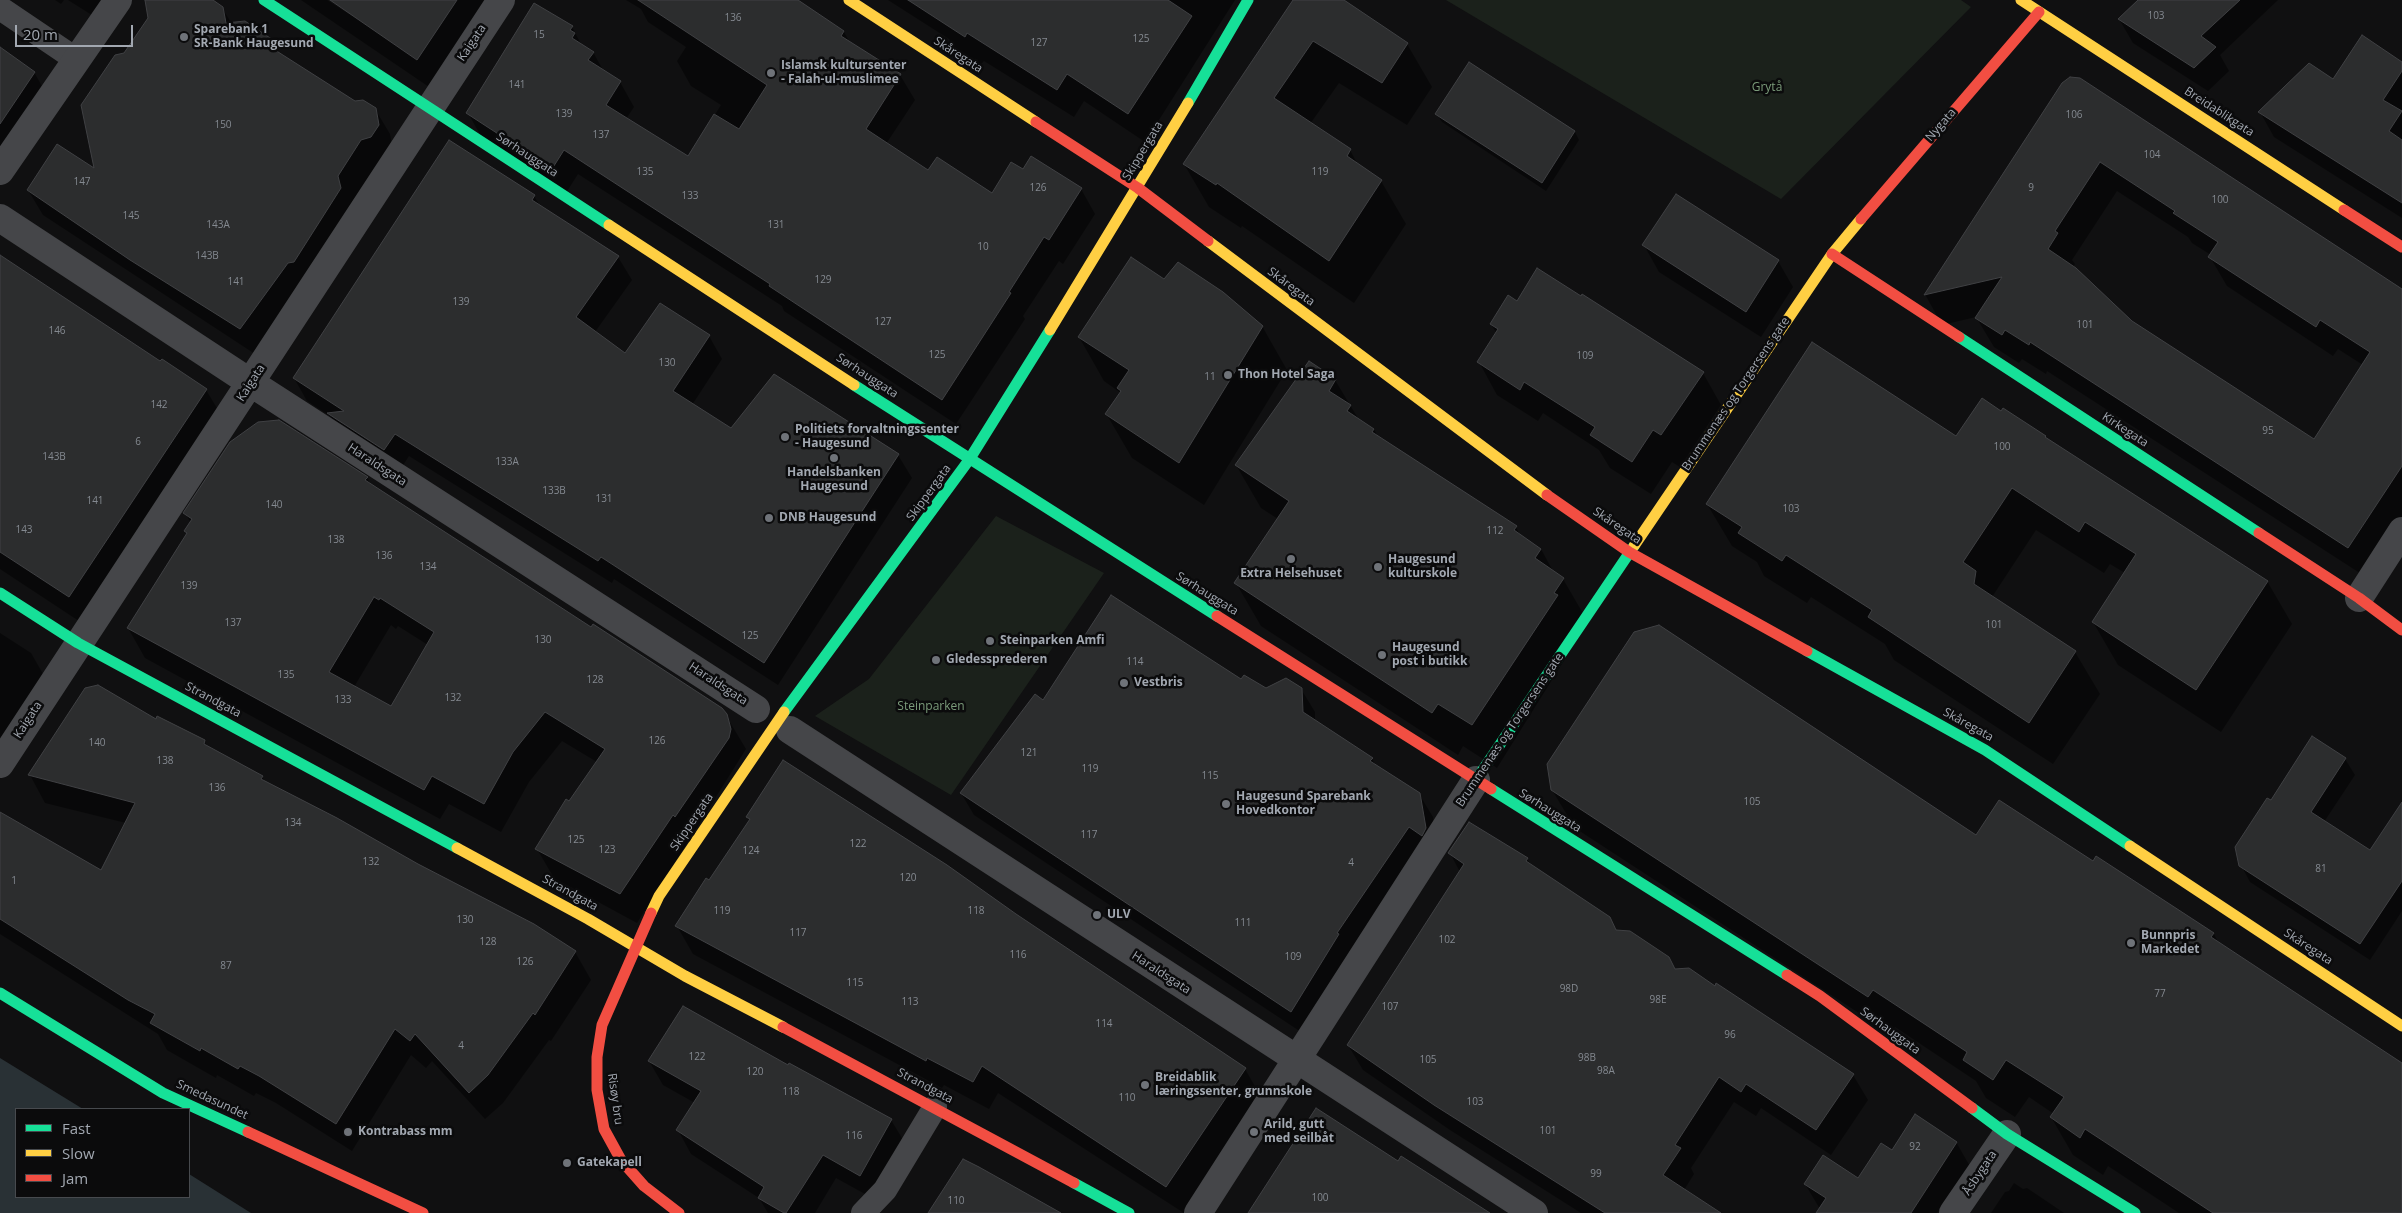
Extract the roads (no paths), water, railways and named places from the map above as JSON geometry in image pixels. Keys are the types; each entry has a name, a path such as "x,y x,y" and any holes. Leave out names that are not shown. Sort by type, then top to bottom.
{"street":[{"path":"0,171 118,0"},
{"name":"Sørhauggata","path":"264,0 969,460 1820,996 2007,1134 2135,1213"},
{"name":"Kaigata","path":"0,764 251,383 429,107 501,0"},
{"name":"Skåregata","path":"849,0 1138,188 1531,484 1629,552 1985,750 2402,1026"},
{"name":"Skippergata","path":"617,991 659,896 776,722 969,460 1138,188 1248,0"},
{"name":"Breidablikgata","path":"2038,4 2402,247"},
{"name":"Nygata","path":"1832,254 2038,4"},
{"name":"Haraldsgata","path":"0,218 251,383 756,709"},
{"name":"Brummenæs og Torgersens gate","path":"1198,1213 1298,1061 1476,780 1832,254"},
{"name":"Kirkegata","path":"1832,254 2359,598 2402,630"},
{"path":"2359,598 2402,531"},
{"name":"Strandgata","path":"0,593 78,643 637,946 686,976 936,1107 1129,1213"},
{"name":"Haraldsgata","path":"790,730 1534,1213"},
{"name":"Risøy bru","path":"617,991 602,1025 597,1057 597,1090 604,1130 620,1160 644,1186 679,1213"},
{"name":"Smedasundet","path":"0,993 163,1093 423,1213"},
{"name":"Åsbygata","path":"1953,1213 2007,1134"}],"lane":[{"path":"0,8 77,60"},
{"path":"863,1213 885,1190 936,1107"}],"place":[{"name":"Sparebank 1 SR-Bank Haugesund","path":"184,37"},
{"name":"Islamsk kultursenter - Falah-ul-muslimee","path":"771,73"},
{"name":"Thon Hotel Saga","path":"1228,375"},
{"name":"Politiets forvaltningssenter - Haugesund","path":"785,437"},
{"name":"Handelsbanken Haugesund","path":"834,458"},
{"name":"DNB Haugesund","path":"769,518"},
{"name":"Extra Helsehuset","path":"1291,559"},
{"name":"Haugesund kulturskole","path":"1378,567"},
{"name":"Steinparken Amfi","path":"990,641"},
{"name":"Haugesund post i butikk","path":"1382,655"},
{"name":"Gledessprederen","path":"936,660"},
{"name":"Vestbris","path":"1124,683"},
{"name":"Haugesund Sparebank Hovedkontor","path":"1226,804"},
{"name":"ULV","path":"1097,915"},
{"name":"Bunnpris Markedet","path":"2131,943"},
{"name":"Breidablik læringssenter, grunnskole","path":"1145,1085"},
{"name":"Kontrabass mm","path":"348,1132"},
{"name":"Arild, gutt med seilbåt","path":"1254,1132"},
{"name":"Gatekapell","path":"567,1163"}],"park label":[{"name":"Grytå","path":"1767,88"},
{"name":"Steinparken","path":"931,707"}]}
